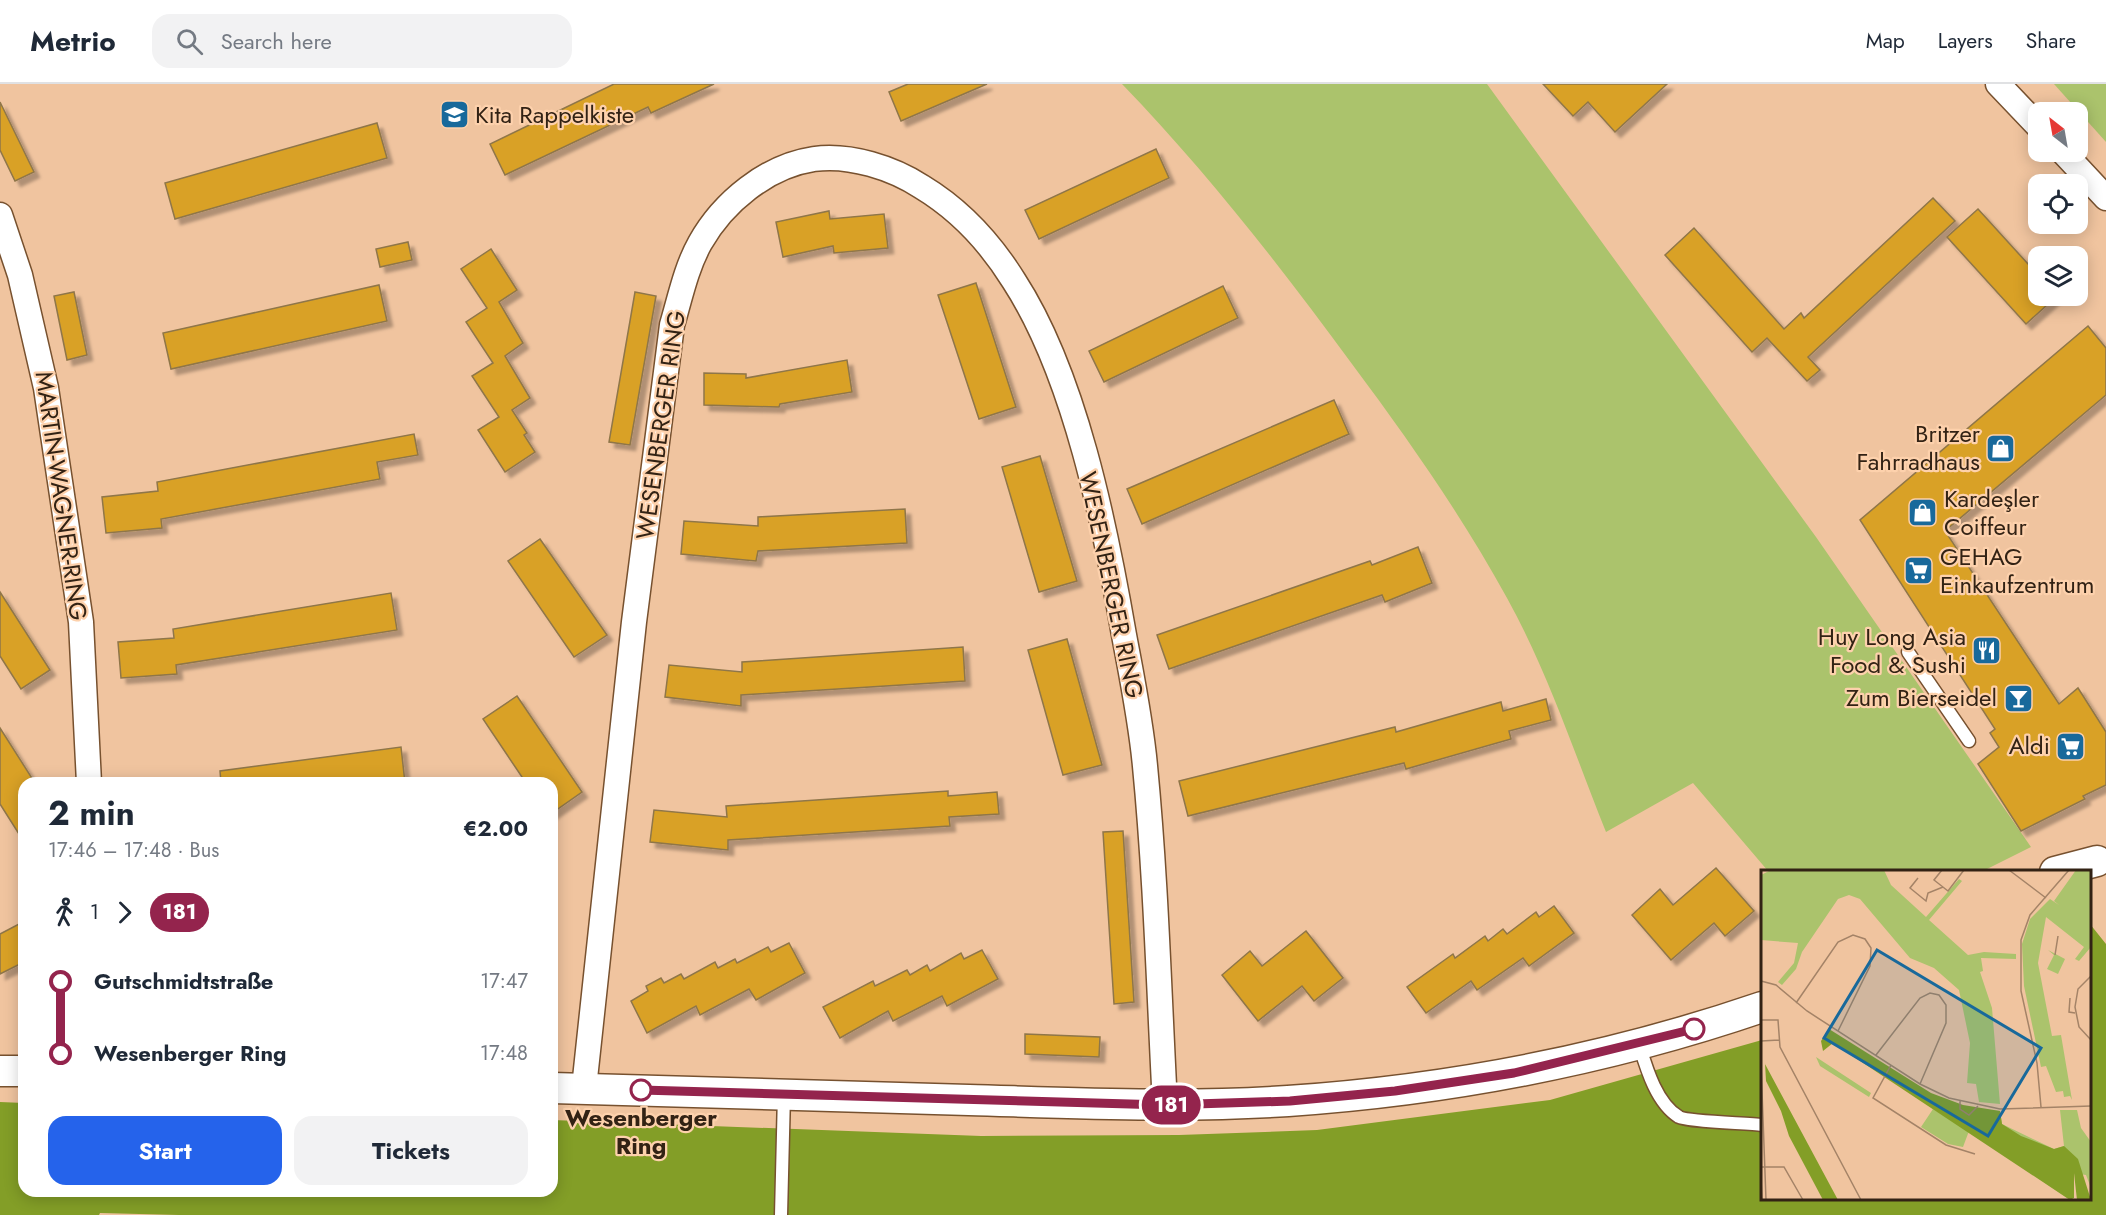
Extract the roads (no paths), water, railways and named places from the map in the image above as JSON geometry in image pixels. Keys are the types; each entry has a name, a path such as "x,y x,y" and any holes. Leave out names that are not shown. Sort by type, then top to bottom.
{"street":[{"path":"1998,84 2028,116"},
{"name":"WESENBERGER RING","path":"584,1088 632,639 672,325 688,272 700,243 719,217 742,192 764,177 793,164 817,159 862,163 901,175 938,196 960,215 983,238 1015,281 1038,324 1060,380 1091,478 1106,538 1143,747 1165,1105"},
{"path":"2072,162 2106,198"},
{"name":"MARTIN-WAGNER-RING","path":"0,215 20,275 46,388 81,622 89,777"},
{"path":"2064,870 2096,863"},
{"path":"558,1088 1165,1105 1290,1101 1395,1091 1514,1073 1639,1044 1761,1007"},
{"path":"0,1071 18,1071"}],"lane":[{"path":"1908,652 1969,741"},
{"path":"1639,1044 1646,1068 1664,1102 1680,1117 1761,1125"},
{"path":"781,1215 784,1094"}],"place":[{"name":"Kita Rappelkiste","path":"454,115"},
{"name":"Britzer Fahrradhaus","path":"2001,448"},
{"name":"Kardeşler Coiffeur","path":"1923,513"},
{"name":"GEHAG Einkaufzentrum","path":"1919,571"},
{"name":"Huy Long Asia Food & Sushi","path":"1987,651"},
{"name":"Zum Bierseidel","path":"2018,698"},
{"name":"Aldi","path":"2071,746"},
{"name":"Wesenberger Ring","path":"641,1090"}]}
